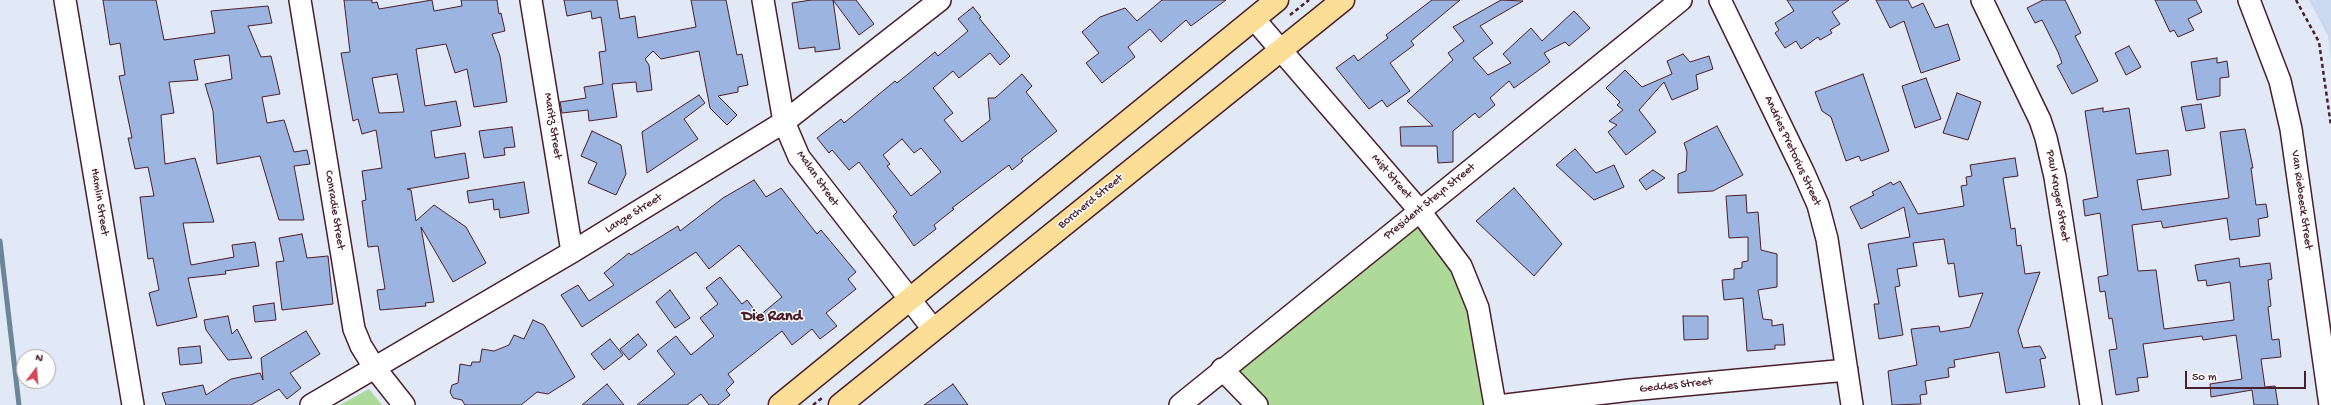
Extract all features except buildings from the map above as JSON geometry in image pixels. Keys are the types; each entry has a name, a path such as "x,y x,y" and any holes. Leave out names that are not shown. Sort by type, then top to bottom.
{"highway":[{"path":"780,405 1278,0"},
{"name":"Borcherd Street","path":"840,405 932,329 1343,0"}],"street":[{"name":"Hamlin Street","path":"65,0 133,405"},
{"name":"Conradie Street","path":"300,0 350,312 361,346 374,367 404,405"},
{"name":"Maritz Street","path":"531,0 572,252"},
{"name":"Malan Street","path":"763,0 784,122 799,157 908,300 932,329"},
{"name":"Lange Street","path":"311,405 572,252 784,122 940,0"},
{"name":"President Steyn Street","path":"1180,405 1222,369 1681,0"},
{"name":"Andries Pretorius Street","path":"1720,0 1804,171 1818,205 1827,239 1852,405"},
{"name":"Paul Kruger Street","path":"1982,0 2040,120 2046,138 2055,177 2091,405"},
{"name":"Van Riebeeck Street","path":"2249,0 2280,81 2291,129 2330,405"},
{"name":"Mist Street","path":"1254,19 1420,210 1461,266 1473,293 1482,326 1496,405"},
{"path":"1222,369 1257,405"},
{"name":"Geddes Street","path":"1506,405 1646,389 1847,370"}],"path":[{"path":"2296,0 2319,42 2331,126"}],"shaded area":[{"path":"2309,0 2331,0 2331,59 2328,36"}],"green space":[{"path":"1416,216 1472,300 1489,405 1256,405 1228,368"},
{"path":"369,389 382,405 340,405"}],"waterway":[{"path":"0,241 19,405"}],"district":[{"name":"Die Rand","path":"772,318"}]}
